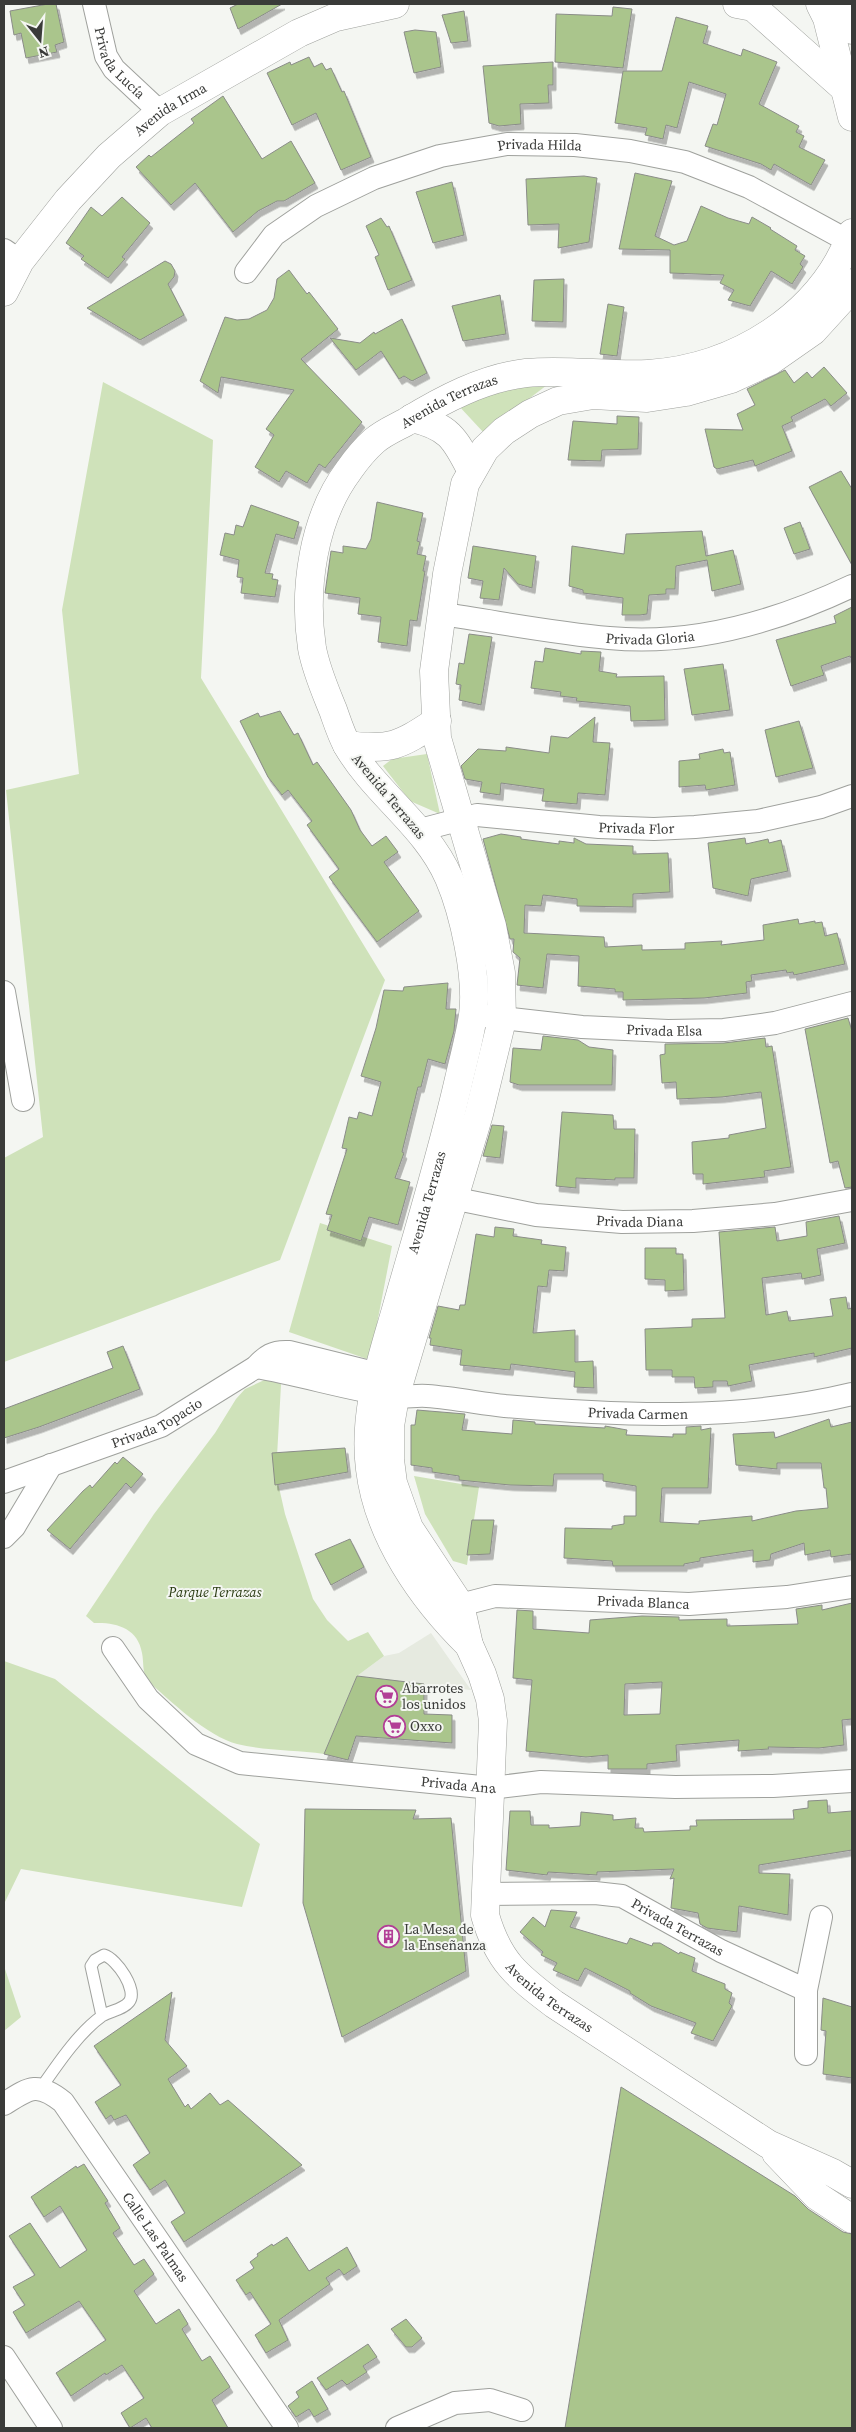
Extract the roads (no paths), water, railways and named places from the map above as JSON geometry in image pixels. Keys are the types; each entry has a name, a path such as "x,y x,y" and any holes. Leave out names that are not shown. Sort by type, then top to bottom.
{"street":[{"name":"Privada Lucía","path":"94,4 106,56 114,70 160,112"},
{"name":"Avenida Irma","path":"4,292 12,256 109,156 160,112 299,33 335,10 395,4"},
{"path":"820,4 827,18 849,92 852,118"},
{"path":"843,4 852,30"},
{"path":"748,5 849,92"},
{"name":"Privada Hilda","path":"246,272 274,235 316,206 374,178 440,156 507,144 584,146 630,151 685,162 749,187 851,239"},
{"name":"Avenida Terrazas","path":"442,1196 474,1014 474,984 463,924 448,876 420,830 384,794 347,744 320,679 313,652 310,626 311,566 330,502 348,472 375,440 461,392 521,374 652,373 687,368 729,356 765,338 795,315 825,281 851,239"},
{"name":"Avenida Terrazas","path":"852,283 842,298 813,330 770,361 731,379 686,392 647,398 593,395 558,401 530,414 504,431 485,449 464,484 447,574 434,671 437,738 498,953 501,973 502,1020 493,1065 442,1196 386,1386 393,1482 409,1528 449,1610 469,1646 482,1674 490,1699 493,1721 491,1788 484,1894 485,1915 492,1940 505,1962 528,1984 554,2004 768,2144 833,2173 852,2184"},
{"path":"412,418 433,423 445,431 458,444 471,470"},
{"name":"Privada Gloria","path":"442,614 610,638 692,636 753,623 815,604 852,586"},
{"path":"347,744 375,749 395,745 437,721"},
{"name":"Privada Flor","path":"420,830 477,815 599,827 654,829 695,827 758,821 821,806 852,796"},
{"path":"4,992 23,1100"},
{"name":"Privada Elsa","path":"474,1014 502,1020 582,1028 668,1031 724,1030 775,1022 852,1003"},
{"name":"Privada Diana","path":"442,1196 536,1215 622,1222 693,1221 776,1214 852,1200"},
{"name":"Privada Topacio","path":"4,1482 160,1426 256,1367 309,1367 386,1386"},
{"name":"Privada Carmen","path":"386,1386 425,1396 578,1412 663,1414 789,1405 852,1394"},
{"path":"4,1537 14,1527 51,1465"},
{"name":"Privada Blanca","path":"449,1610 495,1596 689,1604 787,1597 852,1588"},
{"name":"Privada Ana","path":"113,1648 148,1699 196,1744 220,1756 240,1762 491,1788 541,1782 684,1787 773,1786 852,1781"},
{"name":"Privada Terrazas","path":"484,1894 595,1893 622,1896 721,1951 806,1990"},
{"path":"806,2054 806,1990 821,1917"},
{"path":"4,2104 27,2089 42,2088"},
{"name":"Calle Las Palmas","path":"42,2088 63,2102 287,2428"},
{"name":"Avenida Terrazas","path":"768,2144 817,2196 852,2220"},
{"path":"4,2357 51,2428"},
{"path":"397,2428 455,2403 490,2400 522,2410"}],"lane":[{"path":"42,2088 64,2055 102,2016 128,2004 132,1997 132,1989 114,1960 104,1955 94,1960 91,1966 102,2016"}],"place":[{"name":"Abarrotes los unidos","path":"386,1696"},
{"name":"Oxxo","path":"394,1726"},
{"name":"La Mesa de la Enseñanza","path":"388,1937"}],"park label":[{"name":"Parque Terrazas","path":"215,1592"}]}
